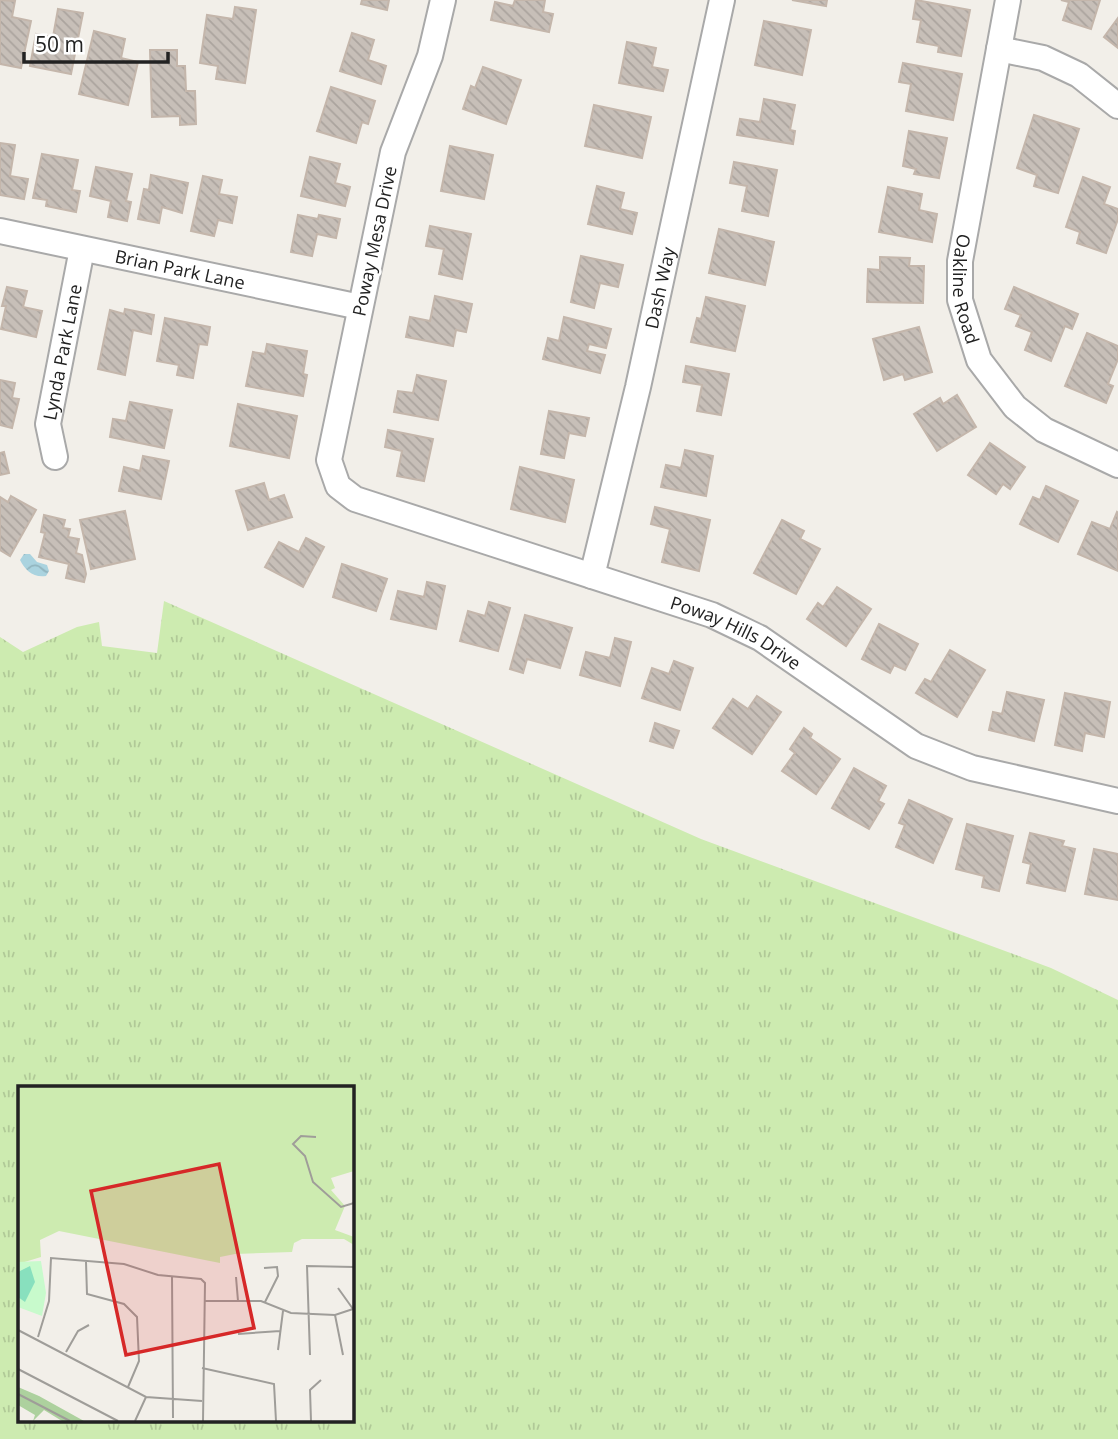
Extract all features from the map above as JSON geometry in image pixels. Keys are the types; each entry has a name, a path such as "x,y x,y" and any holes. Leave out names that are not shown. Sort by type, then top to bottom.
{"street":[{"name":"Poway Mesa Drive","path":"338,486 329,460 393,152 430,56 443,0"},
{"name":"Dash Way","path":"592,576 641,374 722,0"},
{"name":"Oakline Road","path":"1008,0 960,261 960,300 979,360 1015,407 1044,430 1118,465"},
{"path":"999,49 1043,58 1079,75 1118,106"},
{"name":"Brian Park Lane","path":"0,230 360,307"},
{"name":"Lynda Park Lane","path":"55,457 48,424 82,249"},
{"name":"Poway Hills Drive","path":"338,486 355,499 712,615 760,638 916,746 972,768 1118,801"}],"green space":[{"path":"164,601 701,839 1051,968 1118,1000 1118,1439 0,1439 0,637 23,652 77,627 99,622 102,646 157,653"}],"water":[{"path":"24,554 30,554 37,562 47,565 49,571 46,576 37,576 27,570 20,560"}],"building":[{"path":"0,0 15,1 12,17 31,21 21,68 0,64"},
{"path":"362,0 389,0 387,10 361,4"},
{"path":"515,0 545,0 543,12 553,14 549,32 491,20 495,2 513,6"},
{"path":"792,0 827,0 826,6"},
{"path":"916,0 970,10 961,56 938,52 939,46 917,42 921,20 913,19"},
{"path":"1061,0 1100,0 1091,29 1063,20 1069,2"},
{"path":"235,7 256,10 245,83 216,79 218,66 200,63 207,15 233,19"},
{"path":"58,9 83,13 71,74 30,66 36,34 53,37"},
{"path":"1118,18 1118,48 1104,37"},
{"path":"764,21 811,30 802,75 755,65"},
{"path":"94,31 125,39 121,58 138,62 128,105 79,94"},
{"path":"352,33 374,40 368,60 386,66 381,84 340,71"},
{"path":"627,42 656,48 652,67 668,70 663,91 619,83"},
{"path":"150,50 177,50 177,66 185,66 186,91 195,91 196,124 180,125 180,116 152,117"},
{"path":"903,63 962,74 953,120 906,111 911,84 899,82"},
{"path":"483,67 521,80 506,124 463,109 471,86 475,88"},
{"path":"331,87 375,101 368,124 362,122 356,143 317,131"},
{"path":"764,99 795,105 790,130 795,131 793,144 737,135 740,119 760,122"},
{"path":"594,105 651,117 642,158 585,146"},
{"path":"1034,115 1079,129 1058,193 1034,186 1037,175 1017,168"},
{"path":"909,131 947,138 939,178 914,174 916,169 903,166"},
{"path":"0,143 15,145 10,176 28,179 24,199 0,195"},
{"path":"450,146 493,155 484,199 441,191"},
{"path":"42,154 78,160 72,190 80,191 76,212 46,206 47,200 33,198"},
{"path":"310,157 340,164 335,183 350,187 345,206 301,196"},
{"path":"734,162 777,170 768,216 742,211 747,186 730,183"},
{"path":"96,167 132,174 126,201 131,202 127,221 108,217 111,201 90,196"},
{"path":"151,175 188,183 182,213 162,207 159,223 138,219 144,189 149,190"},
{"path":"203,176 222,180 219,194 237,197 232,223 218,220 214,236 191,231"},
{"path":"1083,177 1110,187 1104,204 1118,209 1118,219 1106,253 1077,243 1080,232 1066,227"},
{"path":"597,186 624,193 620,209 637,213 632,234 588,224"},
{"path":"888,187 922,194 919,210 937,214 932,242 879,232"},
{"path":"298,215 340,219 336,238 317,234 312,256 291,252"},
{"path":"430,226 471,234 462,279 439,274 444,249 426,246"},
{"path":"719,229 774,242 765,285 709,273"},
{"path":"581,256 623,265 618,287 600,283 594,308 571,302"},
{"path":"880,257 910,258 909,266 924,266 923,303 867,302 868,269 880,270"},
{"path":"7,287 27,291 23,307 42,311 36,337 1,329 6,306 2,306"},
{"path":"1014,287 1078,314 1072,329 1065,326 1051,361 1025,350 1032,332 1016,326 1021,315 1005,309"},
{"path":"435,296 472,304 466,332 456,330 453,346 406,337 410,317 430,321"},
{"path":"706,297 745,306 735,351 691,342 697,318 701,319"},
{"path":"125,309 154,315 151,334 133,330 125,375 98,369 110,310 124,314"},
{"path":"564,317 611,329 606,348 589,344 587,351 605,355 600,373 543,359 548,338 559,341"},
{"path":"165,318 210,327 207,345 199,344 193,378 177,375 179,365 157,361"},
{"path":"919,327 932,372 905,380 903,374 884,380 873,339"},
{"path":"1087,333 1118,346 1118,359 1108,384 1113,386 1106,403 1065,386"},
{"path":"267,344 307,351 303,374 307,375 303,396 246,386 253,352 265,354"},
{"path":"686,366 729,374 721,415 697,411 702,385 683,382"},
{"path":"417,375 446,381 438,420 394,412 398,391 413,393"},
{"path":"0,380 15,383 12,398 19,399 12,428 0,425"},
{"path":"957,395 976,427 937,451 914,414 940,398 943,404"},
{"path":"130,402 172,410 164,448 110,437 113,419 126,421"},
{"path":"238,404 297,416 289,458 230,446"},
{"path":"549,411 589,418 585,436 569,433 564,458 541,454"},
{"path":"388,430 433,439 424,481 397,476 402,451 385,447"},
{"path":"990,443 1025,467 1010,489 1003,484 996,494 968,475"},
{"path":"685,450 713,456 706,496 661,487 666,465 681,468"},
{"path":"4,452 9,473 0,475 0,453"},
{"path":"143,456 169,461 161,499 119,491 124,467 140,471"},
{"path":"520,467 574,480 565,522 511,509"},
{"path":"264,483 269,500 284,495 292,517 248,530 236,491"},
{"path":"1046,486 1078,501 1058,542 1020,524 1033,497 1040,500"},
{"path":"11,496 36,510 10,556 0,550 0,497 8,502"},
{"path":"655,507 710,520 699,571 662,562 670,529 651,524"},
{"path":"125,511 135,559 91,569 80,520"},
{"path":"1117,512 1118,571 1078,554 1092,522 1110,529"},
{"path":"44,515 65,520 63,528 70,529 68,537 79,539 76,553 82,555 86,574 84,582 66,578 69,564 39,557 45,533 41,532"},
{"path":"782,520 804,531 800,539 820,549 796,594 754,573"},
{"path":"306,538 324,547 303,587 265,567 279,542 299,552"},
{"path":"342,564 387,579 376,611 333,597"},
{"path":"427,582 445,586 436,629 391,619 398,591 424,597"},
{"path":"837,587 871,609 846,646 807,619 818,603 823,607"},
{"path":"489,602 510,608 498,651 460,641 468,611 485,616"},
{"path":"525,615 572,628 560,668 527,659 523,673 510,669"},
{"path":"879,624 918,644 905,670 894,665 890,673 862,659"},
{"path":"615,638 631,642 620,686 580,675 586,652 610,658"},
{"path":"950,650 985,670 957,717 916,693 925,679 931,682"},
{"path":"674,661 693,668 680,710 642,698 652,668 669,674"},
{"path":"1007,692 1044,700 1034,741 989,730 993,712 1002,714"},
{"path":"1065,693 1110,702 1104,737 1085,733 1082,751 1055,745"},
{"path":"757,696 781,712 752,754 713,728 733,699 748,709"},
{"path":"655,723 679,731 673,748 650,741"},
{"path":"804,728 812,734 810,738 840,759 816,794 782,771 795,753 790,749"},
{"path":"854,768 886,786 878,801 884,804 869,829 832,808"},
{"path":"909,800 952,819 933,863 896,847 905,825 899,823"},
{"path":"967,824 1013,836 999,891 982,887 984,876 956,869"},
{"path":"1030,833 1064,841 1062,846 1075,849 1065,891 1027,883 1031,864 1023,862"},
{"path":"1094,849 1118,854 1118,900 1085,894"}]}
